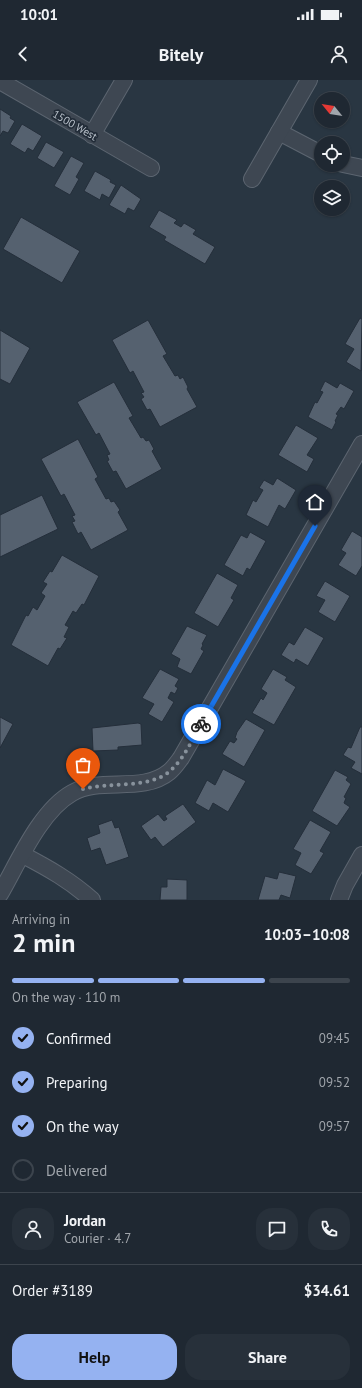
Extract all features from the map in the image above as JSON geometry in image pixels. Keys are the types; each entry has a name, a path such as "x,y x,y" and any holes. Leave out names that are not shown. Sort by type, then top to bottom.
{"street":[{"path":"92,135 124,80"},
{"path":"252,179 309,80"},
{"name":"1500 West","path":"0,81 151,168"},
{"path":"279,132 314,150"},
{"path":"350,165 362,168"},
{"path":"0,894 42,821 58,802 73,792 93,787 157,779 170,772 181,758 362,444"},
{"path":"23,854 63,877 79,888 92,900"},
{"path":"339,900 345,885 362,855"}],"building":[{"path":"0,109 11,116 10,118 15,121 8,133 3,131 0,136"},
{"path":"22,124 42,136 33,151 28,148 25,153 10,144"},
{"path":"46,142 64,152 54,168 37,158"},
{"path":"71,156 84,163 76,177 79,179 70,195 54,186"},
{"path":"95,171 111,180 110,182 116,185 109,198 102,194 100,200 84,191"},
{"path":"121,185 141,199 134,211 128,208 125,214 109,205"},
{"path":"159,210 177,220 174,223 181,227 184,223 196,230 193,234 215,247 205,264 164,240 166,237 149,227"},
{"path":"21,217 80,251 62,283 3,249"},
{"path":"360,318 362,319 361,371 346,362 354,349 345,344"},
{"path":"148,320 167,354 163,356 175,376 178,375 180,379 183,377 188,387 187,389 197,407 160,427 150,409 147,410 141,399 144,397 141,393 144,392 133,371 130,373 112,340"},
{"path":"0,330 30,348 10,384 0,379"},
{"path":"325,381 337,388 340,383 354,391 344,409 341,407 336,414 338,415 332,430 308,417 315,402 317,403 323,392 320,391"},
{"path":"114,382 133,416 129,418 141,438 143,437 146,441 149,440 154,449 152,451 162,469 126,489 116,471 113,472 107,461 109,460 107,455 110,454 99,433 96,435 77,402"},
{"path":"296,425 318,438 307,455 314,459 307,472 278,455"},
{"path":"78,439 98,477 95,479 106,499 109,498 111,502 114,501 120,510 118,512 128,530 91,550 81,532 78,534 72,522 75,521 72,516 75,515 64,494 61,496 41,459"},
{"path":"277,478 296,490 285,509 279,505 268,527 246,515 253,500 256,502 263,490 259,488 264,480 273,485"},
{"path":"42,495 58,529 0,557 0,515"},
{"path":"352,531 362,537 362,566 356,576 338,565 346,553 341,550"},
{"path":"250,532 266,541 250,570 247,568 243,576 224,565 241,535 247,538"},
{"path":"62,555 99,576 84,605 82,604 76,613 73,611 65,625 69,627 64,637 67,638 60,649 58,648 48,666 11,645 26,615 28,616 33,607 37,610 45,596 41,593 47,584 43,582 50,571 52,572"},
{"path":"217,573 238,585 231,598 234,600 218,627 194,613"},
{"path":"325,581 350,596 335,622 318,612 325,600 316,596"},
{"path":"187,626 207,635 201,649 204,651 191,674 177,667 180,659 171,654"},
{"path":"305,627 324,638 308,666 296,659 294,663 281,655 289,642 294,645"},
{"path":"160,669 179,679 175,686 178,688 175,694 171,692 168,698 174,702 162,722 148,714 154,704 142,698"},
{"path":"273,669 287,677 285,680 296,687 274,725 252,713 261,698 263,700 267,693 261,689"},
{"path":"0,717 13,724 0,748"},
{"path":"246,719 265,730 244,767 222,754 230,741 234,743 237,739 235,738 237,732"},
{"path":"138,723 141,724 142,745 118,747 118,750 93,751 92,728"},
{"path":"360,727 362,727 362,774 351,768 355,762 343,755 348,747 351,748"},
{"path":"223,769 246,781 228,812 213,803 209,811 195,803 207,780 215,785"},
{"path":"335,770 348,777 346,780 351,784 344,797 346,798 344,803 350,807 337,826 312,811"},
{"path":"183,804 196,822 163,847 155,837 151,840 141,826 158,814 164,821 167,819 165,816"},
{"path":"112,820 115,828 119,827 129,857 106,865 100,848 91,851 87,838 100,833 98,825"},
{"path":"310,820 331,832 320,851 324,853 311,874 295,865 301,853 293,849"},
{"path":"279,872 296,876 290,898 281,895 279,900 258,900 265,876 277,879"},
{"path":"167,879 187,880 187,900 160,900 161,887 167,887"}],"way so far":[{"path":"83,789 142,782 157,779 170,772 181,758 201,724"}],"route":[{"path":"201,724 315,526"}]}
